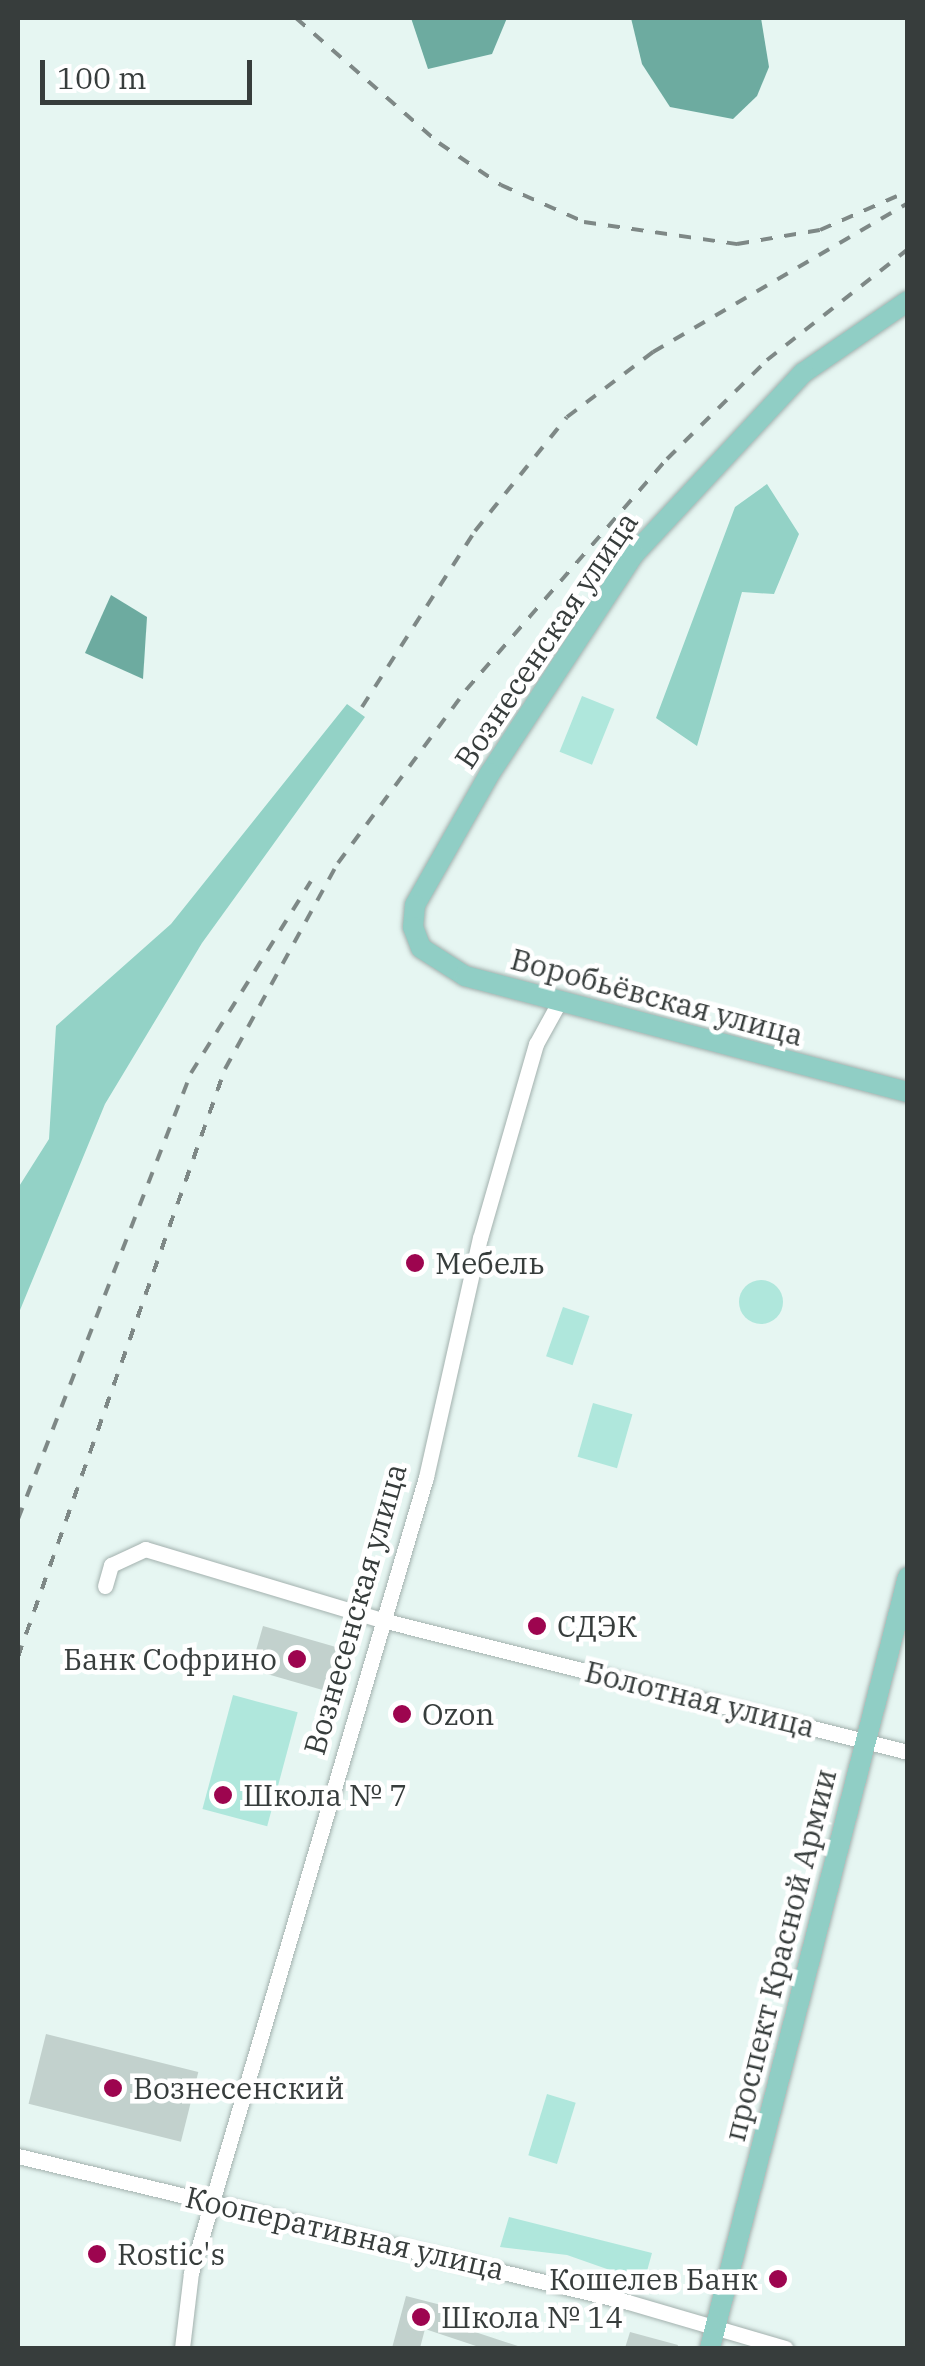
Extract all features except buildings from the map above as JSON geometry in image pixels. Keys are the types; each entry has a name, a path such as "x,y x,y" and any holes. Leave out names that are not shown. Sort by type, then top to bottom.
{"main road":[{"name":"Вознесенская улица","path":"414,927 414,905 490,773 634,554 791,384 908,301"},
{"name":"Воробьёвская улица","path":"414,927 438,964 557,1006 908,1092"},
{"name":"проспект Красной Армии","path":"710,2348 908,1577"}],"street":[{"name":"Вознесенская улица","path":"182,2348 214,2198 382,1620 536,1044 557,1006"},
{"name":"Болотная улица","path":"105,1586 111,1565 144,1550 382,1620 908,1752"},
{"name":"Кооперативная улица","path":"18,2156 214,2198 715,2324 786,2348"}],"shaded area":[{"path":"411,18 507,18 492,54 428,69"},
{"path":"631,18 761,18 769,67 757,96 733,119 670,107 642,64"},
{"path":"767,484 799,534 774,594 742,592 697,746 656,718 735,507"},
{"path":"111,595 147,617 143,679 85,653"},
{"path":"582,696 614,709 592,765 560,752"},
{"path":"347,704 365,717 202,943 105,1104 18,1315 18,1188 49,1139 56,1026 171,924"},
{"path":"761,1280 776,1287 783,1302 776,1317 761,1324 746,1317 739,1302 746,1287"},
{"path":"563,1307 589,1316 573,1365 546,1356"},
{"path":"593,1403 632,1414 617,1468 578,1457"},
{"path":"233,1695 298,1712 267,1826 202,1809"},
{"path":"547,2094 576,2103 557,2164 528,2155"},
{"path":"509,2217 652,2253 644,2282 567,2255 500,2247"}],"railway":[{"path":"296,18 439,143 501,185 584,222 737,244 820,230 897,196"},
{"path":"362,707 475,531 567,417 653,352 908,203"},
{"path":"18,1657 225,1069 338,863 466,690 667,459 767,360 908,249"},
{"path":"18,1519 191,1073 311,881"}],"place":[{"name":"Мебель","path":"415,1263"},
{"name":"СДЭК","path":"537,1626"},
{"name":"Банк Софрино","path":"297,1659"},
{"name":"Ozon","path":"402,1714"},
{"name":"Школа № 7","path":"223,1795"},
{"name":"Вознесенский","path":"113,2088"},
{"name":"Rostic's","path":"97,2254"},
{"name":"Кошелев Банк","path":"778,2279"},
{"name":"Школа № 14","path":"421,2317"}]}
